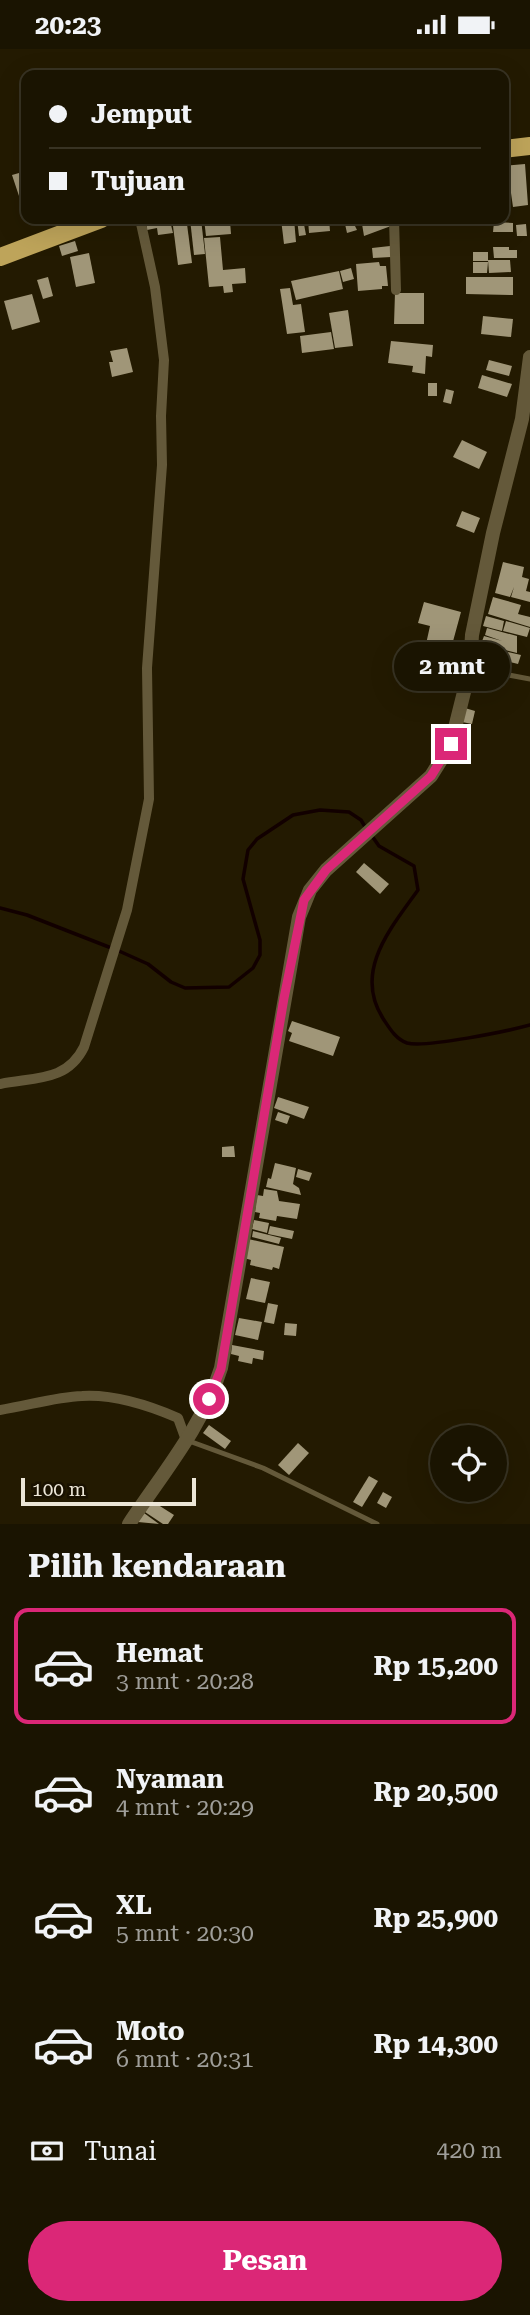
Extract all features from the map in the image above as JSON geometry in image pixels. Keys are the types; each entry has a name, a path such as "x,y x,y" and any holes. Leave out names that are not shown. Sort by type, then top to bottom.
{"highway":[{"path":"509,148 530,146"},
{"path":"1,254 75,224"}],"street":[{"path":"0,1084 56,1075 78,1061 127,910 137,871 149,799 147,668 162,465 164,360 155,287 141,224"},
{"path":"394,224 396,290"},
{"path":"129,1524 186,1440 209,1399 221,1369 284,998 304,900 326,870 419,787 438,766 455,734 470,667 472,635 493,533 522,419 530,357"},
{"path":"0,1410 80,1396 112,1398 148,1406 178,1418 186,1440"}],"lane":[{"path":"470,667 530,679"},
{"path":"186,1440 263,1468 377,1524"}],"building":[{"path":"525,164 528,205 513,207 509,193 509,166"},
{"path":"21,172 21,199 20,199 12,175"},
{"path":"513,223 513,232 493,232 494,224"},
{"path":"146,224 179,224 171,225 173,233 158,235 157,228 147,230"},
{"path":"187,224 192,263 178,265 173,226"},
{"path":"191,224 202,224 205,254 194,255"},
{"path":"205,224 230,224 231,234 206,236"},
{"path":"282,224 294,224 296,242 284,244"},
{"path":"298,224 304,224 306,235 299,236"},
{"path":"308,224 329,224 330,231 309,233"},
{"path":"345,224 362,224 355,226 357,230 347,233"},
{"path":"362,224 391,224 391,226 364,236"},
{"path":"526,224 527,236 517,236 516,225"},
{"path":"220,237 223,270 245,268 246,283 232,284 233,292 224,293 223,286 209,287 204,238"},
{"path":"75,241 78,251 62,256 59,246"},
{"path":"390,246 391,257 373,258 372,248"},
{"path":"493,247 517,250 517,258 494,258"},
{"path":"473,252 488,252 488,261 473,261"},
{"path":"89,253 95,283 76,287 70,257"},
{"path":"488,260 510,260 511,272 489,273"},
{"path":"379,262 380,266 386,266 388,286 358,291 356,264"},
{"path":"473,262 488,262 487,273 473,273"},
{"path":"351,268 354,279 343,282 340,271"},
{"path":"339,271 343,289 296,300 291,281"},
{"path":"48,277 53,296 43,299 37,280"},
{"path":"466,277 513,277 513,295 466,294"},
{"path":"290,288 293,305 301,304 305,332 287,334 280,289"},
{"path":"395,293 424,293 424,324 394,324"},
{"path":"32,294 40,322 12,330 4,301"},
{"path":"348,310 353,346 335,348 329,313"},
{"path":"483,316 513,319 511,337 481,334"},
{"path":"331,332 334,349 302,353 300,336"},
{"path":"391,341 433,345 432,357 426,356 425,374 412,372 413,366 388,363"},
{"path":"127,348 133,372 112,377 109,362 113,362 110,351"},
{"path":"489,360 512,366 509,376 486,370"},
{"path":"482,375 512,384 507,397 478,388"},
{"path":"428,383 437,383 437,396 428,396"},
{"path":"446,389 454,391 451,404 443,402"},
{"path":"462,440 487,452 479,469 453,457"},
{"path":"462,511 480,518 474,533 456,526"},
{"path":"503,562 524,567 522,577 529,579 526,591 530,592 530,602 511,597 514,587 510,597 495,593"},
{"path":"493,597 521,605 518,614 530,617 530,627 488,614"},
{"path":"424,602 461,612 446,667 432,663 436,646 426,644 430,626 418,623"},
{"path":"486,616 504,621 502,631 483,626"},
{"path":"506,621 530,628 527,637 503,631"},
{"path":"487,628 517,636 517,653 481,644 484,636 502,641 485,635"},
{"path":"412,643 433,648 429,662 409,657"},
{"path":"487,647 521,655 518,664 485,656"},
{"path":"409,667 441,674 438,689 420,685 422,678 407,675"},
{"path":"443,673 450,675 447,690 439,688"},
{"path":"465,708 475,711 472,724 462,722"},
{"path":"364,863 389,884 380,894 356,872"},
{"path":"292,1021 340,1037 333,1056 289,1041 292,1033 288,1031"},
{"path":"278,1097 309,1107 304,1119 274,1108"},
{"path":"278,1112 290,1116 287,1124 275,1120"},
{"path":"234,1146 235,1157 222,1157 222,1147"},
{"path":"275,1163 296,1168 293,1184 299,1188 301,1195 266,1187"},
{"path":"298,1169 312,1173 309,1181 296,1177"},
{"path":"264,1189 277,1191 279,1201 300,1204 297,1219 277,1216 276,1221 259,1218 260,1213 255,1212 257,1195 263,1196"},
{"path":"254,1220 269,1223 267,1233 252,1229"},
{"path":"270,1226 294,1231 292,1239 268,1234"},
{"path":"253,1231 281,1238 279,1244 252,1237"},
{"path":"248,1239 284,1247 279,1269 250,1265 251,1260 244,1258"},
{"path":"251,1278 270,1282 265,1303 246,1299"},
{"path":"268,1303 278,1305 274,1324 264,1322"},
{"path":"239,1318 262,1322 258,1340 235,1335"},
{"path":"285,1323 297,1324 296,1336 284,1335"},
{"path":"232,1345 264,1351 263,1360 253,1358 252,1364 238,1361 239,1356 231,1354"},
{"path":"209,1425 231,1441 225,1449 203,1433"},
{"path":"298,1443 309,1453 289,1475 278,1465"},
{"path":"369,1476 378,1481 362,1507 353,1502"},
{"path":"383,1492 392,1497 386,1508 377,1503"},
{"path":"152,1501 174,1515 168,1524 163,1524 145,1512"},
{"path":"144,1513 159,1524 138,1522"}],"waterway":[{"path":"0,908 27,915 119,951 148,964 171,982 185,988 229,987 253,968 260,955 260,940 243,879 248,850 257,839 293,815 320,810 349,812 361,820 367,830"},
{"path":"372,836 379,846 414,866 418,890 387,935 374,968 372,985 375,1002 394,1033 407,1043 417,1044 486,1035 530,1025"}],"route":[{"path":"209,1399 221,1369 253,1173 304,900 326,870 431,776 451,744"}]}
